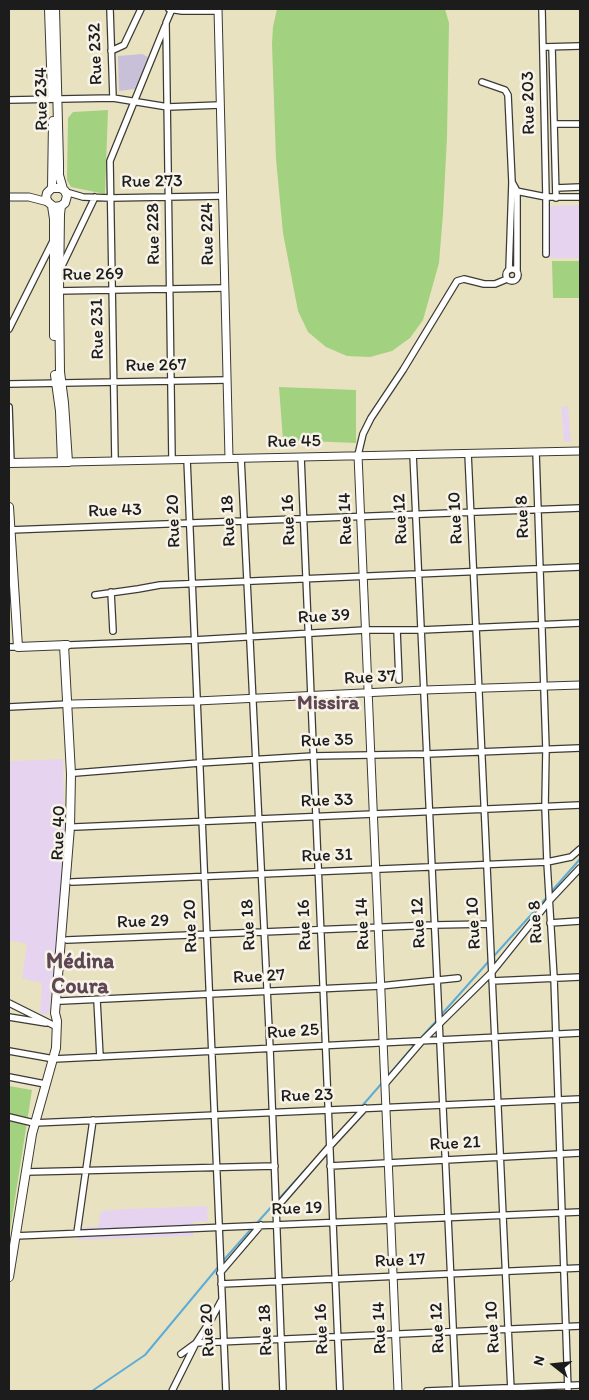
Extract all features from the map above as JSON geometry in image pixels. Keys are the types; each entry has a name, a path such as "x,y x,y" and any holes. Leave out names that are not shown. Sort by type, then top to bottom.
{"main road":[{"name":"Rue 234","path":"49,9 59,175 64,191"},
{"name":"Rue 234","path":"50,189 55,99 55,9"},
{"path":"56,291 59,272 59,220 63,204 67,199 64,191 58,187 50,189 46,195 54,219 54,240 56,291 60,372 58,383 64,403 65,462"},
{"path":"50,204 57,207 63,204"},
{"name":"Rue 45","path":"10,463 65,462"},
{"path":"9,507 10,556 18,647 67,645"},
{"name":"Rue 40","path":"54,1024 60,1016 75,827 75,773 67,645"},
{"name":"Rue 40","path":"9,1277 34,1123 54,1059 54,1024 70,827 70,704"}],"street":[{"name":"Rue 232","path":"110,9 113,98"},
{"path":"111,51 124,45 141,9"},
{"path":"170,9 218,10"},
{"name":"Rue 228","path":"170,9 166,23 172,459"},
{"name":"Rue 203","path":"542,9 546,254"},
{"name":"Rue 224","path":"218,10 229,458"},
{"name":"Rue 231","path":"115,460 110,160 166,23"},
{"path":"543,47 580,46"},
{"path":"552,47 556,198"},
{"path":"482,82 505,90 508,95 512,182 515,191 518,276 512,282 507,279"},
{"path":"9,100 113,98 168,107 220,105"},
{"name":"Rue 203","path":"554,124 580,124"},
{"path":"556,188 580,187"},
{"path":"9,198 30,197 50,189"},
{"name":"Rue 273","path":"64,191 84,197 111,198 222,196"},
{"path":"515,191 556,198 580,197"},
{"path":"507,279 515,191"},
{"path":"30,197 50,204"},
{"name":"Rue 273","path":"63,204 84,197"},
{"path":"59,272 95,197"},
{"path":"9,329 54,240"},
{"path":"509,270 517,271"},
{"path":"358,455 363,434 371,418 403,370 457,281 464,279 484,284 495,284 507,279"},
{"name":"Rue 269","path":"56,291 224,288"},
{"name":"Rue 267","path":"9,384 226,380"},
{"path":"9,407 10,463"},
{"name":"Rue 45","path":"65,462 580,451"},
{"name":"Rue 8","path":"536,452 546,749 545,807 554,978 568,1388"},
{"name":"Rue 10","path":"468,453 511,1390"},
{"name":"Rue 12","path":"413,454 456,1391"},
{"name":"Rue 14","path":"358,455 398,1391"},
{"name":"Rue 16","path":"301,457 340,1391"},
{"name":"Rue 18","path":"241,458 273,1112 283,1391"},
{"name":"Rue 20","path":"186,459 226,1391"},
{"name":"Rue 43","path":"10,530 580,508"},
{"path":"95,595 160,584 580,566"},
{"path":"111,592 113,631"},
{"name":"Rue 39","path":"67,645 365,630 421,630 580,623"},
{"path":"397,630 399,680"},
{"path":"9,647 18,647"},
{"name":"Rue 37","path":"70,704 196,702 424,690 580,685"},
{"path":"9,707 70,704"},
{"name":"Rue 35","path":"75,773 313,756 580,748"},
{"name":"Rue 33","path":"75,827 580,805"},
{"name":"Rue 31","path":"72,882 547,862 571,857 580,849"},
{"path":"385,1084 422,1041 492,972 550,900 580,868"},
{"path":"550,923 580,922"},
{"name":"Rue 29","path":"67,940 490,924"},
{"path":"492,981 580,977"},
{"name":"Rue 27","path":"61,1001 380,986 458,978"},
{"path":"97,1000 100,1057"},
{"path":"9,1003 54,1024"},
{"path":"9,1017 44,1024 54,1024"},
{"name":"Rue 25","path":"9,1051 54,1059 580,1033"},
{"path":"9,1077 45,1084"},
{"name":"Rue 23","path":"9,1117 34,1123 580,1099"},
{"path":"276,1208 365,1108"},
{"path":"77,1233 93,1120"},
{"name":"Rue 21","path":"330,1166 580,1153"},
{"path":"26,1172 275,1166"},
{"name":"Rue 19","path":"15,1236 580,1212"},
{"path":"220,1273 259,1225"},
{"name":"Rue 17","path":"221,1284 580,1268"},
{"path":"172,1391 196,1343 222,1299"},
{"path":"181,1354 196,1343 580,1326"},
{"path":"427,1391 568,1388 580,1385"}],"shaded area":[{"path":"142,54 148,57 137,88 119,91 118,56"},
{"path":"580,205 580,258 550,258 549,206"},
{"path":"568,406 571,442 564,442 561,407"},
{"path":"63,759 65,854 49,1014 40,1014 42,983 22,978 27,944 9,940 9,761"},
{"path":"207,1206 208,1221 193,1222 193,1236 78,1240 78,1227 98,1227 101,1211"}],"green space":[{"path":"277,9 445,9 449,23 447,137 439,263 423,320 410,338 392,351 370,357 347,356 326,347 308,332 298,311 283,233 276,159 272,44"},
{"path":"108,110 105,194 71,187 67,180 68,118 73,112"},
{"path":"552,261 580,261 580,298 553,298"},
{"path":"279,387 356,390 356,443 283,440"},
{"path":"9,1086 32,1090 9,1237"}],"waterway":[{"path":"551,892 580,859"},
{"path":"493,957 548,896"},
{"path":"441,1015 489,961"},
{"path":"419,1040 438,1019"},
{"path":"387,1077 416,1043"},
{"path":"362,1106 382,1083"},
{"path":"277,1201 308,1167"},
{"path":"255,1225 274,1204"},
{"path":"222,1262 252,1228"},
{"path":"92,1391 145,1355 219,1266"}],"district":[{"name":"Missira","path":"328,704"},
{"name":"Médina Coura","path":"80,974"}]}
